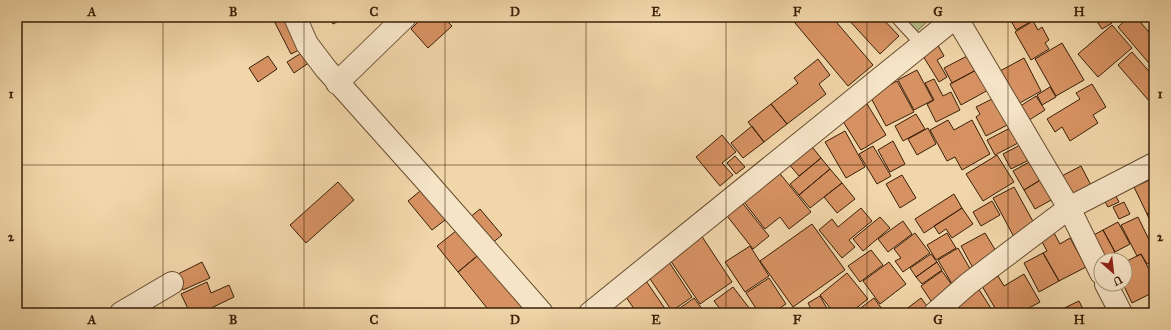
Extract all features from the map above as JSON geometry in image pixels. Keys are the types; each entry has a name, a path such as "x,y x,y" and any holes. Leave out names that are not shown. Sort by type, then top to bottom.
{"street":[{"path":"295,17 307,44 337,83 428,183 542,313"},
{"path":"337,83 405,17"},
{"path":"590,313 956,17 1069,208 1093,257"},
{"path":"935,313 968,284 1069,208 1154,164"},
{"path":"121,313 172,283"},
{"path":"1110,292 1121,313"}],"lane":[{"path":"896,17 922,44"}],"green space":[{"path":"902,17 932,17 916,32"}],"building":[{"path":"272,17 290,17 305,47 291,54"},
{"path":"329,17 347,17 333,24"},
{"path":"423,17 443,17 452,26 428,48 411,29"},
{"path":"790,17 832,17 873,65 848,86"},
{"path":"846,17 881,17 899,36 880,54"},
{"path":"1009,17 1039,17 1016,30"},
{"path":"1094,17 1108,17 1112,23 1102,29"},
{"path":"1129,17 1136,17 1154,38 1154,69 1118,27"},
{"path":"1147,17 1154,17 1154,25"},
{"path":"1033,21 1038,30 1042,27 1049,40 1045,43 1049,49 1031,60 1015,32"},
{"path":"1112,25 1132,48 1098,77 1078,54"},
{"path":"936,42 944,56 937,60 947,77 939,82 920,51"},
{"path":"1062,43 1084,80 1056,96 1035,59"},
{"path":"303,52 310,62 294,73 287,62"},
{"path":"1132,52 1154,77 1154,98 1150,102 1118,65"},
{"path":"971,54 978,69 952,83 944,68"},
{"path":"268,56 277,69 258,82 249,68"},
{"path":"1024,58 1041,91 1018,104 1000,71"},
{"path":"818,59 830,75 819,84 826,94 787,124 771,104 798,83 794,78"},
{"path":"978,69 990,89 961,105 950,84"},
{"path":"917,70 933,100 914,110 898,80"},
{"path":"934,79 943,96 951,92 960,110 936,122 927,104 934,100 925,83"},
{"path":"897,81 914,112 886,126 870,96"},
{"path":"1092,84 1106,107 1093,115 1098,123 1070,141 1062,127 1055,132 1047,119 1080,99 1076,93"},
{"path":"1050,87 1056,97 1042,105 1037,95"},
{"path":"1036,96 1045,110 1023,124 1014,110"},
{"path":"864,99 886,135 861,150 839,115"},
{"path":"992,99 1009,124 986,136 976,117 980,114 976,107"},
{"path":"771,104 787,124 764,142 748,122"},
{"path":"916,114 925,129 903,141 895,126"},
{"path":"948,120 954,130 972,120 990,154 962,170 955,157 947,161 930,130"},
{"path":"752,126 764,142 743,158 731,143"},
{"path":"1014,126 1022,141 995,155 987,140"},
{"path":"928,128 936,144 917,155 908,139"},
{"path":"845,131 865,167 846,178 825,142"},
{"path":"722,135 736,152 722,163 733,175 720,186 696,157"},
{"path":"893,141 905,164 890,172 878,150"},
{"path":"809,143 821,158 799,176 787,162"},
{"path":"1022,144 1031,159 1011,169 1003,154"},
{"path":"873,146 891,176 877,184 859,154"},
{"path":"997,155 1014,182 983,201 966,174"},
{"path":"735,156 745,167 736,174 727,163"},
{"path":"821,158 830,169 799,195 790,184"},
{"path":"1031,161 1042,179 1024,190 1013,171"},
{"path":"1081,166 1092,187 1067,201 1056,179"},
{"path":"830,169 842,183 810,208 799,195"},
{"path":"777,170 811,212 789,229 780,217 765,229 741,198"},
{"path":"902,175 916,198 900,208 886,184"},
{"path":"1154,178 1154,211 1147,214 1134,187"},
{"path":"1042,179 1053,199 1035,209 1024,190"},
{"path":"338,182 354,200 306,243 290,225"},
{"path":"842,183 855,199 837,213 824,197"},
{"path":"425,187 449,217 432,230 408,201"},
{"path":"1014,187 1035,225 1014,237 993,198"},
{"path":"1111,187 1119,202 1108,207 1100,193"},
{"path":"954,194 962,208 924,233 915,219"},
{"path":"740,200 769,236 753,249 724,212"},
{"path":"992,201 1000,215 981,226 973,212"},
{"path":"1124,202 1130,214 1119,219 1113,207"},
{"path":"861,208 872,221 849,240 855,247 842,258 819,230 832,219 838,227"},
{"path":"962,208 973,224 952,238 946,229 939,234 934,226"},
{"path":"480,209 502,235 491,244 469,218"},
{"path":"1154,211 1154,231 1147,214"},
{"path":"880,217 890,228 863,251 853,239"},
{"path":"1138,217 1153,248 1154,247 1154,261 1147,264 1141,254 1137,256 1121,225"},
{"path":"903,221 912,234 888,252 878,239"},
{"path":"1118,222 1130,244 1115,252 1103,230"},
{"path":"812,224 845,270 793,307 760,261"},
{"path":"461,227 482,252 458,272 437,246"},
{"path":"1103,230 1115,252 1096,252 1088,238"},
{"path":"699,232 732,282 700,304 666,254"},
{"path":"915,233 930,253 903,272 895,261 901,258 894,249"},
{"path":"947,233 956,248 936,260 927,245"},
{"path":"985,233 999,256 974,270 961,246"},
{"path":"1054,233 1060,244 1070,238 1086,267 1059,281 1043,253 1047,251 1041,240"},
{"path":"750,246 769,276 745,292 725,262"},
{"path":"958,248 972,272 952,284 938,260"},
{"path":"871,250 883,265 860,282 848,266"},
{"path":"482,252 532,313 491,313 458,272"},
{"path":"1043,253 1059,281 1039,292 1024,263"},
{"path":"931,254 937,262 916,277 910,268"},
{"path":"1141,254 1154,279 1154,292 1132,303 1127,292 1133,292 1133,258"},
{"path":"667,259 692,297 672,311 646,273"},
{"path":"202,262 210,278 183,290 176,275"},
{"path":"889,262 906,284 880,304 863,281"},
{"path":"937,262 942,270 922,284 916,277"},
{"path":"942,271 957,292 935,307 921,286"},
{"path":"847,273 868,299 850,313 834,313 820,295"},
{"path":"1024,274 1040,302 1020,313 998,313 982,286 998,276 1004,286"},
{"path":"642,275 668,313 637,313 621,290"},
{"path":"769,278 786,304 772,313 759,313 746,293"},
{"path":"207,282 211,293 229,285 234,297 201,313 190,313 181,294"},
{"path":"733,287 753,313 723,313 714,301"},
{"path":"978,288 994,313 963,313 956,303"},
{"path":"820,296 829,312 828,313 813,313 808,303"},
{"path":"694,298 705,313 673,313"},
{"path":"874,298 885,313 854,313"},
{"path":"921,298 932,313 901,313"},
{"path":"1079,301 1085,313 1054,313"},
{"path":"956,303 963,313 941,313"},
{"path":"1154,305 1154,313 1139,313"}]}
